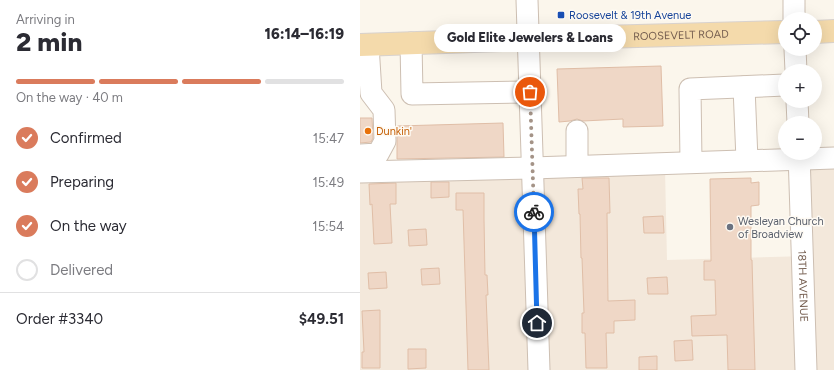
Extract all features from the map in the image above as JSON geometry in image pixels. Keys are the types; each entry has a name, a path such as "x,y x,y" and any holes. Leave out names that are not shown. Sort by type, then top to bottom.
{"main road":[{"path":"822,32 834,31"},
{"name":"ROOSEVELT ROAD","path":"364,45 778,32"}],"street":[{"path":"527,0 538,370"},
{"path":"794,0 794,12"},
{"path":"411,44 412,94 530,92"},
{"path":"360,155 378,154 385,141 384,110 366,94 364,45"},
{"path":"691,162 690,89 778,85"},
{"path":"744,87 747,160"},
{"path":"577,131 577,166"},
{"path":"822,157 834,158"},
{"path":"360,172 532,168 778,158"},
{"name":"18TH AVENUE","path":"800,160 806,370"}],"shaded area":[{"path":"834,165 834,370 360,370 360,178 665,169 667,260 808,256 806,166"}],"building":[{"path":"661,66 663,126 623,127 623,119 583,121 577,119 559,122 557,69"},
{"name":"Dunkin'","path":"360,118 372,118 373,138 371,142 360,143"},
{"path":"503,123 504,157 397,159 397,126"},
{"path":"582,178 609,178 610,213 607,213 608,301 635,300 635,320 614,321 614,333 606,333 607,368 586,368 585,333 582,333 582,313 584,313 578,189 583,189"},
{"path":"751,178 751,183 759,182 759,205 751,206 751,260 755,370 728,370 727,335 692,336 691,316 716,315 715,280 704,280 704,261 711,261 710,179"},
{"path":"431,182 449,182 449,197 431,198"},
{"path":"396,183 396,204 390,204 392,243 374,244 372,204 370,205 369,184"},
{"path":"456,193 484,193 485,275 487,275 488,295 486,295 489,370 468,370 463,210 456,210"},
{"path":"663,216 664,233 644,233 643,217"},
{"path":"426,229 427,245 409,246 408,230"},
{"path":"439,268 440,284 422,285 421,269"},
{"path":"386,272 387,288 369,289 368,273"},
{"path":"667,277 668,294 648,294 647,278"},
{"path":"380,310 380,368 362,368 362,352 364,352 362,311"},
{"path":"692,340 693,360 675,361 674,341"},
{"path":"408,349 426,349 426,368 408,369"},
{"path":"657,356 657,370 639,370 639,357"}],"way so far":[{"path":"530,92 534,212"}],"place":[{"name":"Roosevelt & 19th Avenue","path":"561,15"},
{"name":"Gold Elite Jewelers & Loans","path":"530,92"},
{"name":"Dunkin'","path":"368,131"},
{"name":"Wesleyan Church of Broadview","path":"730,227"}],"route":[{"path":"534,212 537,323"}]}
